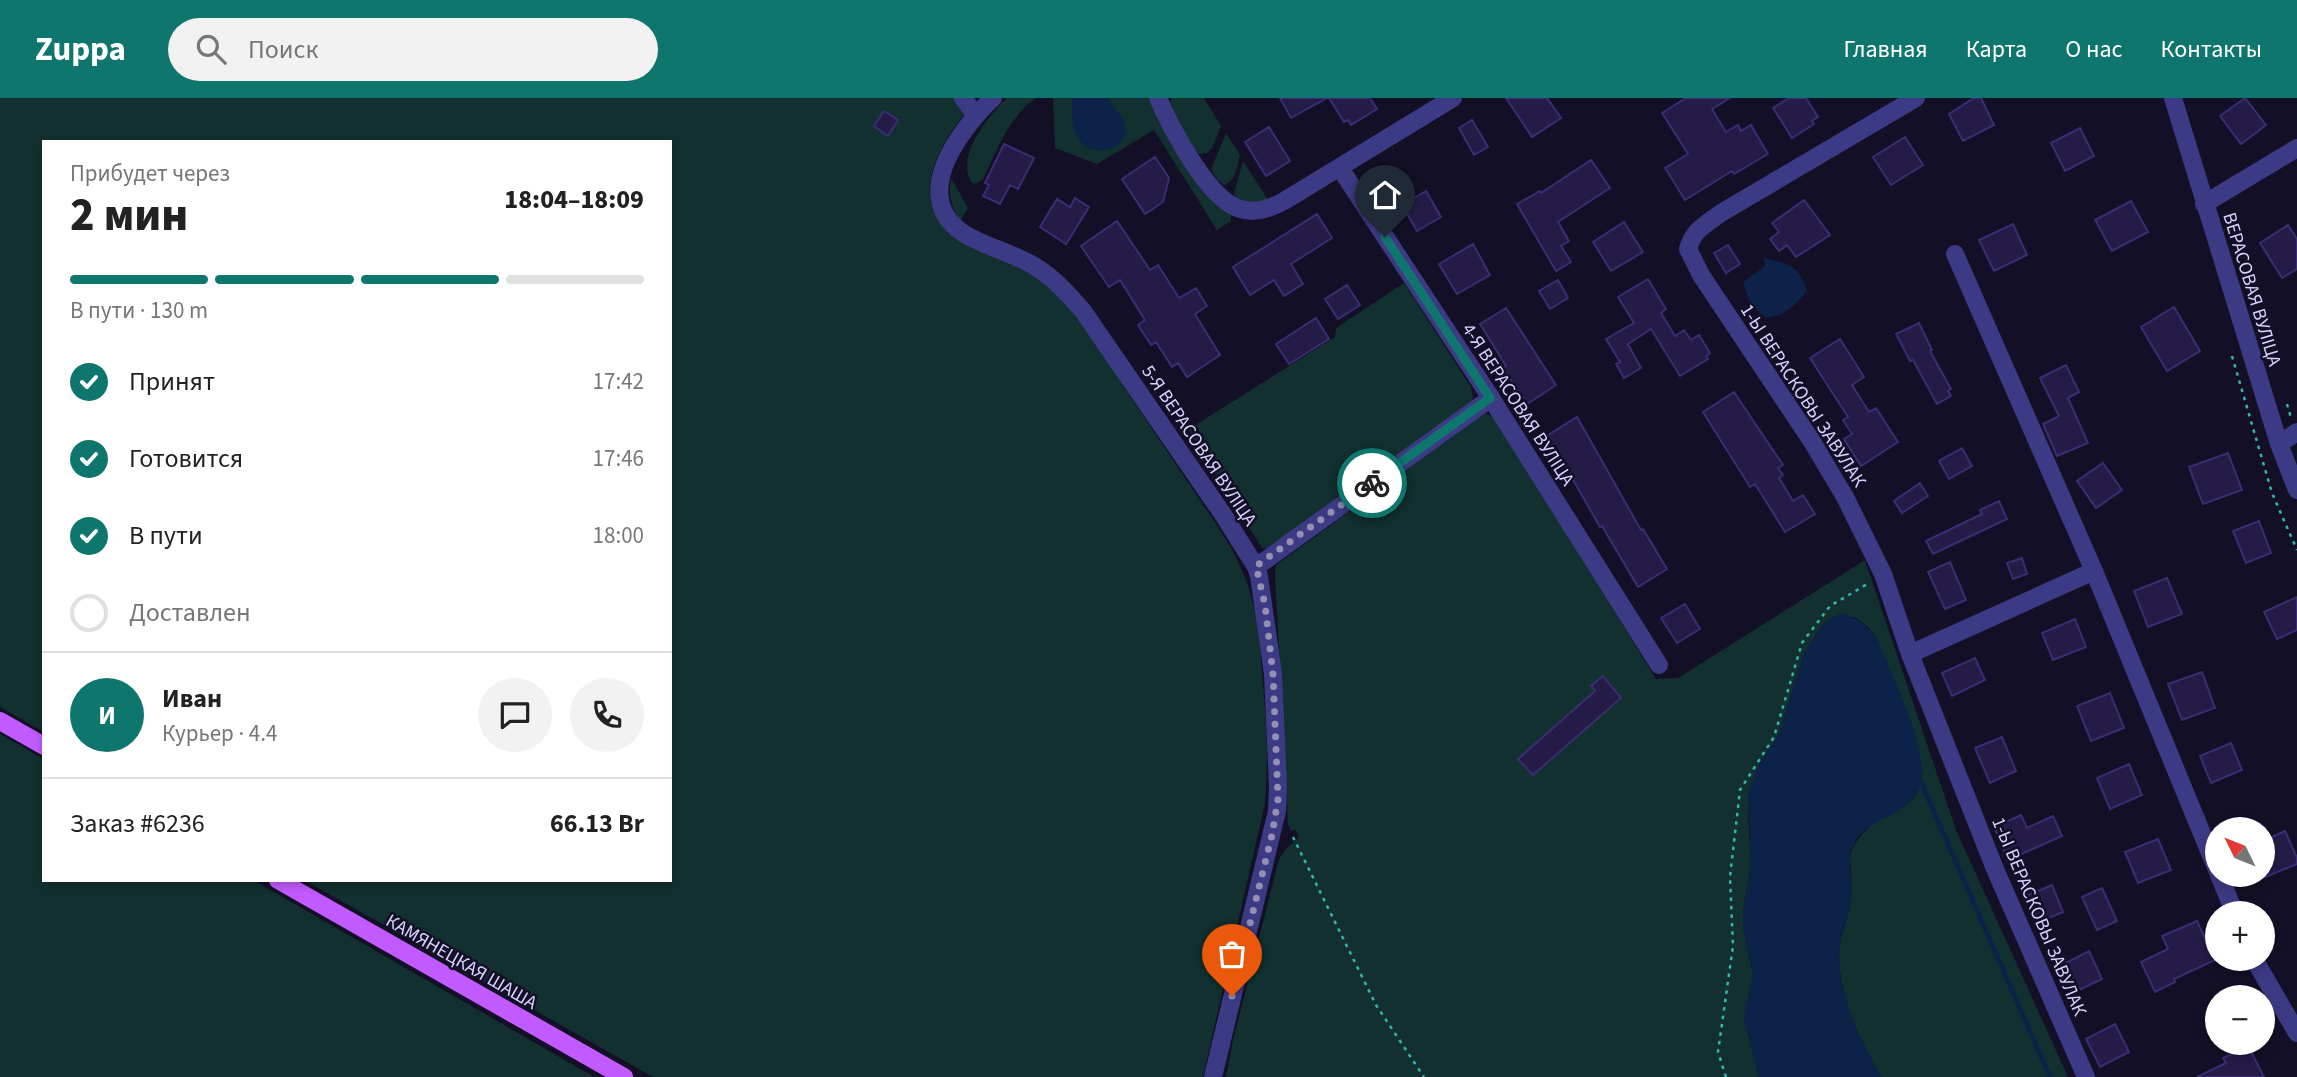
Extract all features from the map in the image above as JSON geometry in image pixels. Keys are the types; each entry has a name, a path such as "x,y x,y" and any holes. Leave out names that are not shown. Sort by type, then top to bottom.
{"main road":[{"path":"0,721 42,745"},
{"name":"КАМЯНЕЦКАЯ ШАША","path":"282,882 624,1077"}],"street":[{"path":"963,98 975,114"},
{"name":"5-Я ВЕРАСОВАЯ ВУЛІЦА","path":"993,98 975,114 953,144 943,169 939,191 942,211 952,224 967,236 1035,266 1067,292 1097,330 1256,566 1265,605 1273,674 1278,799 1272,835 1213,1077"},
{"path":"1158,98 1188,154 1221,198 1246,210 1266,209 1284,201 1453,98"},
{"name":"1-Ы ВЕРАСКОВЫ ЗАВУЛАК","path":"1916,98 1721,213 1696,230 1690,238 1688,249 1692,261 1811,440 1845,497 1883,574 1910,654 1995,869 2086,1077"},
{"name":"ВЕРАСОВАЯ ВУЛІЦА","path":"2173,98 2279,444 2297,490"},
{"path":"2204,204 2297,148"},
{"name":"4-Я ВЕРАСОВАЯ ВУЛІЦА","path":"1340,168 1659,665"},
{"path":"1955,254 2094,571 2205,841"},
{"path":"1256,566 1490,398"},
{"path":"2279,444 2297,432"},
{"path":"1910,654 2094,571"},
{"path":"2261,971 2297,1033"}],"path":[{"path":"1726,1077 1718,1052 1732,946 1730,877 1740,790 1774,737 1802,643 1830,606 1883,574"},
{"path":"1293,837 1376,1005 1424,1077"}],"green space":[{"path":"0,98 975,98 945,142 935,163 930,186 932,207 939,222 950,233 981,251 1031,272 1069,306 1223,535 1239,563 1252,599 1259,640 1267,758 1265,803 1203,1077 653,1077 308,882 672,882 672,140 42,140 42,731 0,707"},
{"path":"1007,98 1036,98 1011,124 984,178 976,184 972,183 967,161 970,149 983,126"},
{"path":"1053,98 1149,98 1158,117 1231,214 1231,221 1217,230 1154,130 1097,164 1055,148"},
{"path":"1172,98 1204,98 1221,126 1212,148 1207,153 1199,154 1189,144 1170,103"},
{"path":"1226,133 1240,155 1234,177 1224,185 1211,169"},
{"path":"1243,161 1269,201 1254,205 1236,199 1234,193"},
{"path":"951,178 968,208 960,221 951,200"},
{"path":"1404,283 1471,387 1473,399 1468,406 1267,548 1262,548 1203,457 1189,429 1335,337 1336,328"},
{"path":"1485,413 1495,418 1656,679 1678,678 1865,560 1956,830 2068,1077 1881,1077 1863,1044 1843,987 1839,955 1850,905 1851,852 1872,824 1878,641 1869,628 1855,617 1829,619 1804,654 1782,726 1776,740 1759,764 1748,810 1751,865 1743,928 1753,974 1744,1018 1759,1077 1226,1077 1279,859 1299,837 1296,830 1291,831 1288,825 1276,565"},
{"path":"0,734 42,758 42,882 256,882 594,1077 0,1077"}],"water":[{"path":"1073,98 1107,98 1125,125 1125,135 1119,144 1109,149 1087,147 1078,137 1072,121"},
{"path":"1764,258 1792,267 1801,276 1807,291 1784,312 1766,318 1750,303 1743,282 1765,266"},
{"path":"1842,613 1863,624 1878,641 1914,732 1922,769 1917,794 1902,808 1858,837 1850,858 1852,894 1839,949 1839,967 1852,1020 1881,1077 1759,1077 1744,1018 1753,974 1743,928 1751,865 1748,794 1759,764 1776,740 1782,726 1804,654 1829,619"}],"building":[{"path":"1280,98 1327,98 1291,118"},
{"path":"1329,98 1370,98 1377,109 1351,125 1348,120 1344,122"},
{"path":"1506,98 1547,98 1561,118 1532,137"},
{"path":"1686,98 1730,98 1712,109 1726,132 1738,125 1741,131 1751,125 1768,154 1734,174 1732,171 1685,200 1665,168 1688,154 1662,113"},
{"path":"1789,98 1806,98 1818,117 1812,121 1814,124 1792,138 1773,108"},
{"path":"1974,98 1981,98 1994,125 1963,141 1949,114"},
{"path":"2245,98 2266,125 2241,144 2220,116"},
{"path":"884,111 898,120 888,136 874,126"},
{"path":"1472,120 1488,147 1474,155 1459,128"},
{"path":"1269,127 1290,161 1266,176 1245,142"},
{"path":"2080,128 2094,156 2065,171 2051,143"},
{"path":"1905,137 1923,165 1891,185 1873,157"},
{"path":"1004,144 1034,158 1018,189 1010,185 1000,204 983,196 989,185 985,183"},
{"path":"1155,157 1169,178 1163,202 1145,214 1122,179"},
{"path":"1591,160 1610,188 1558,222 1569,241 1561,246 1571,262 1556,271 1517,204 1540,191 1541,193"},
{"path":"1426,191 1441,217 1417,231 1402,205"},
{"path":"1075,198 1089,207 1066,244 1040,227 1057,199 1070,207"},
{"path":"1804,200 1830,235 1796,257 1787,245 1779,251 1770,239 1779,232 1772,223"},
{"path":"2131,201 2148,232 2112,251 2095,220"},
{"path":"1317,214 1332,238 1291,264 1303,284 1284,296 1274,280 1250,295 1233,267"},
{"path":"1117,221 1150,270 1158,265 1179,298 1196,288 1207,306 1195,314 1220,355 1187,377 1178,363 1172,367 1156,342 1151,345 1138,325 1145,320 1120,280 1109,287 1081,246"},
{"path":"1624,222 1643,252 1611,271 1593,242"},
{"path":"2013,224 2027,255 1994,271 1979,240"},
{"path":"2288,225 2297,239 2297,269 2282,278 2260,243"},
{"path":"1473,244 1490,275 1457,294 1439,264"},
{"path":"1728,245 1740,264 1726,273 1714,253"},
{"path":"1648,279 1666,309 1661,313 1675,336 1684,330 1691,340 1699,335 1710,353 1706,356 1708,359 1680,376 1651,329 1628,344 1641,368 1624,378 1616,364 1620,362 1606,339 1634,323 1618,297"},
{"path":"1558,280 1568,298 1550,309 1539,291"},
{"path":"1347,285 1360,305 1338,319 1325,299"},
{"path":"2174,307 2200,351 2167,371 2141,327"},
{"path":"1506,308 1556,385 1527,404 1503,368 1506,366 1480,324"},
{"path":"1316,318 1329,339 1289,364 1276,344"},
{"path":"1919,323 1932,350 1930,351 1951,389 1948,391 1951,396 1937,404 1896,334"},
{"path":"1840,339 1864,377 1852,385 1869,412 1876,408 1898,442 1861,466 1844,439 1852,434 1843,420 1848,417 1810,358"},
{"path":"2066,365 2079,392 2068,398 2088,443 2057,456 2043,424 2059,416 2040,378"},
{"path":"1734,392 1783,465 1778,468 1783,475 1779,478 1793,501 1803,495 1815,514 1785,532 1755,484 1750,487 1703,412"},
{"path":"1577,417 1641,530 1643,529 1667,569 1638,587 1545,437"},
{"path":"1962,448 1972,466 1949,479 1939,461"},
{"path":"2228,453 2242,490 2203,504 2189,467"},
{"path":"2103,463 2122,490 2096,508 2077,481"},
{"path":"1920,483 1928,496 1902,513 1894,501"},
{"path":"1999,501 2007,519 1933,554 1926,541 1982,514 1980,510"},
{"path":"2259,521 2271,553 2246,563 2233,531"},
{"path":"2022,558 2027,574 2013,579 2007,563"},
{"path":"1950,562 1966,600 1945,609 1928,572"},
{"path":"2167,578 2182,614 2148,627 2134,591"},
{"path":"2297,597 2297,630 2277,639 2264,612"},
{"path":"1685,604 1700,629 1677,643 1661,618"},
{"path":"2075,619 2086,647 2053,660 2042,633"},
{"path":"1975,658 1985,680 1952,696 1942,673"},
{"path":"2202,672 2215,708 2182,720 2168,684"},
{"path":"1603,676 1621,698 1533,775 1518,759 1595,691 1591,686"},
{"path":"2110,693 2124,728 2091,741 2077,706"},
{"path":"2002,737 2016,771 1990,783 1975,748"},
{"path":"2231,743 2242,770 2211,783 2200,756"},
{"path":"2129,764 2142,795 2110,809 2097,778"},
{"path":"2021,815 2027,828 2053,816 2062,836 2008,860 1994,827"},
{"path":"2285,831 2297,864 2275,873 2275,836"},
{"path":"2158,839 2171,870 2138,883 2125,852"},
{"path":"2052,885 2063,912 2037,923 2026,896"},
{"path":"2102,888 2117,921 2097,930 2082,897"},
{"path":"2197,921 2205,938 2205,965 2174,979 2175,982 2155,992 2141,962 2168,949 2162,936"},
{"path":"2089,951 2102,979 2073,993 2060,966"},
{"path":"2115,1024 2129,1052 2100,1067 2086,1039"},
{"path":"2229,1055 2253,1055 2264,1077 2197,1077 2226,1063 2223,1058"}],"waterway":[{"path":"1921,782 2050,1077"}],"way so far":[{"path":"1232,996 1272,835 1278,799 1273,674 1265,605 1256,566 1372,483"}],"route":[{"path":"1372,483 1490,398 1385,237"}]}
